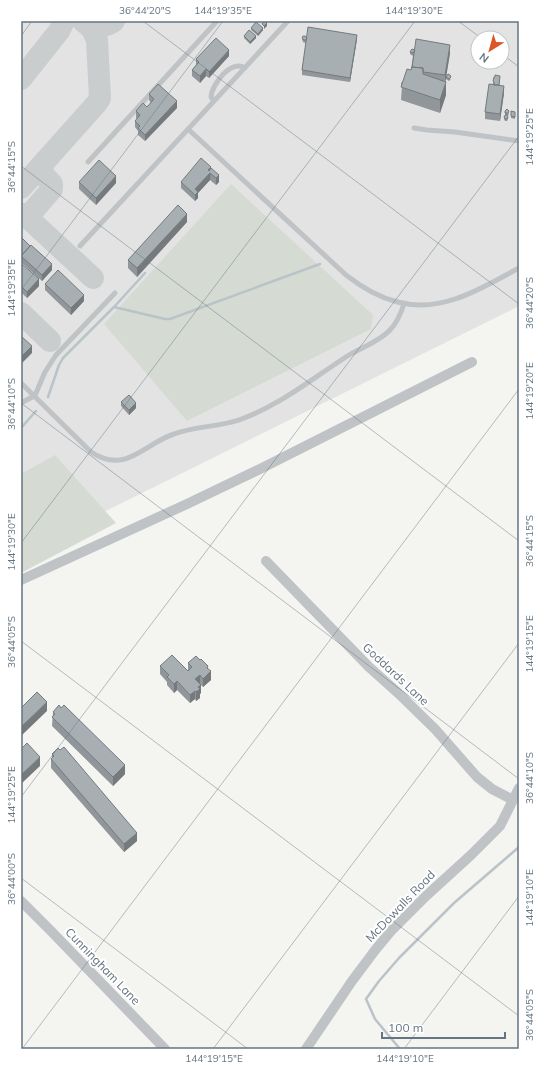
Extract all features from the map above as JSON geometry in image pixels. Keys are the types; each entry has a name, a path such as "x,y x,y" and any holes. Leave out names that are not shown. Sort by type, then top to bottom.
{"street":[{"path":"21,580 260,469 472,362"},
{"name":"Goddards Lane","path":"266,561 369,667 435,729 477,777 492,789 513,800"},
{"name":"McDowalls Road","path":"306,1049 352,981 376,949 426,896 500,826 519,788"},
{"name":"Cunningham Lane","path":"21,901 165,1049"}],"lane":[{"path":"88,162 217,21"},
{"path":"80,246 288,21"},
{"path":"214,101 211,94 214,85 220,77 235,66 245,68"},
{"path":"414,128 519,141"},
{"path":"188,130 354,281 380,296 404,304 426,305 440,303 469,294 519,268"},
{"path":"21,403 34,396 56,355 115,293"},
{"path":"21,383 83,445 99,457 120,460 135,455 159,440 175,433 238,420 270,406 384,335 394,326 404,304"}],"shaded area":[{"path":"21,21 519,21 519,306 21,553"},
{"path":"231,184 373,315 371,329 187,421 104,324"},
{"path":"55,455 116,523 21,573 21,474"}],"building":[{"path":"264,21 267,23 264,26 262,24"},
{"path":"256,22 263,28 258,34 251,28"},
{"path":"308,27 357,35 350,78 302,70"},
{"path":"249,30 256,36 250,42 244,36"},
{"path":"303,36 307,38 306,40 302,38"},
{"path":"216,38 229,50 209,72 206,69 200,76 192,70 199,62 196,59"},
{"path":"416,39 450,45 445,75 423,72 423,68 412,67"},
{"path":"412,49 415,50 413,53 410,52"},
{"path":"412,67 423,68 423,74 446,82 440,100 401,87 407,69 411,70"},
{"path":"448,74 451,77 449,79 446,77"},
{"path":"495,75 500,76 499,85 494,85 493,81"},
{"path":"158,84 177,101 145,135 138,128 140,126 135,121 140,115 136,111 143,103 147,107 154,99 149,94"},
{"path":"489,84 504,86 500,114 485,112"},
{"path":"507,109 509,111 508,113 505,113 505,111"},
{"path":"511,111 515,112 515,117 511,116"},
{"path":"506,114 508,117 505,119 504,117"},
{"path":"201,158 211,167 208,170 209,171 211,168 219,175 216,178 210,173 195,189 198,192 195,195 181,182"},
{"path":"99,160 116,176 96,198 79,182"},
{"path":"178,205 187,214 137,268 128,260"},
{"path":"21,237 30,246 21,256"},
{"path":"31,245 52,264 42,275 21,256"},
{"path":"21,263 39,279 27,292 21,286"},
{"path":"58,270 84,295 71,308 45,284"},
{"path":"21,336 32,346 22,356 21,356"},
{"path":"129,395 136,403 129,410 121,402"},
{"path":"172,655 188,671 192,667 188,663 196,656 208,666 207,668 211,671 203,679 200,675 195,679 201,685 198,687 200,689 196,692 195,691 190,695 177,681 174,684 167,677 169,675 160,666"},
{"path":"37,692 47,702 21,727 21,708"},
{"path":"59,705 61,708 64,705 125,765 113,777 52,717 55,714 53,712"},
{"path":"27,743 40,757 21,775 21,749"},
{"path":"64,747 137,833 124,844 51,759 54,756 52,754 58,748 60,750"}],"waterway":[{"path":"114,307 170,319 320,264"},
{"path":"48,397 59,365 63,358 114,307 145,273"},
{"path":"21,428 36,411"},
{"path":"400,1049 375,1019 366,999 399,958 454,903 519,847"}],"taxiway":[{"path":"21,79 59,31 64,21"},
{"path":"21,188 100,98 97,40 92,29 83,21"},
{"path":"84,22 92,25 103,26 114,21"},
{"path":"21,214 32,212 52,189 52,184 45,176 43,171 45,161"},
{"path":"22,214 93,278"},
{"path":"21,313 50,341"}]}
